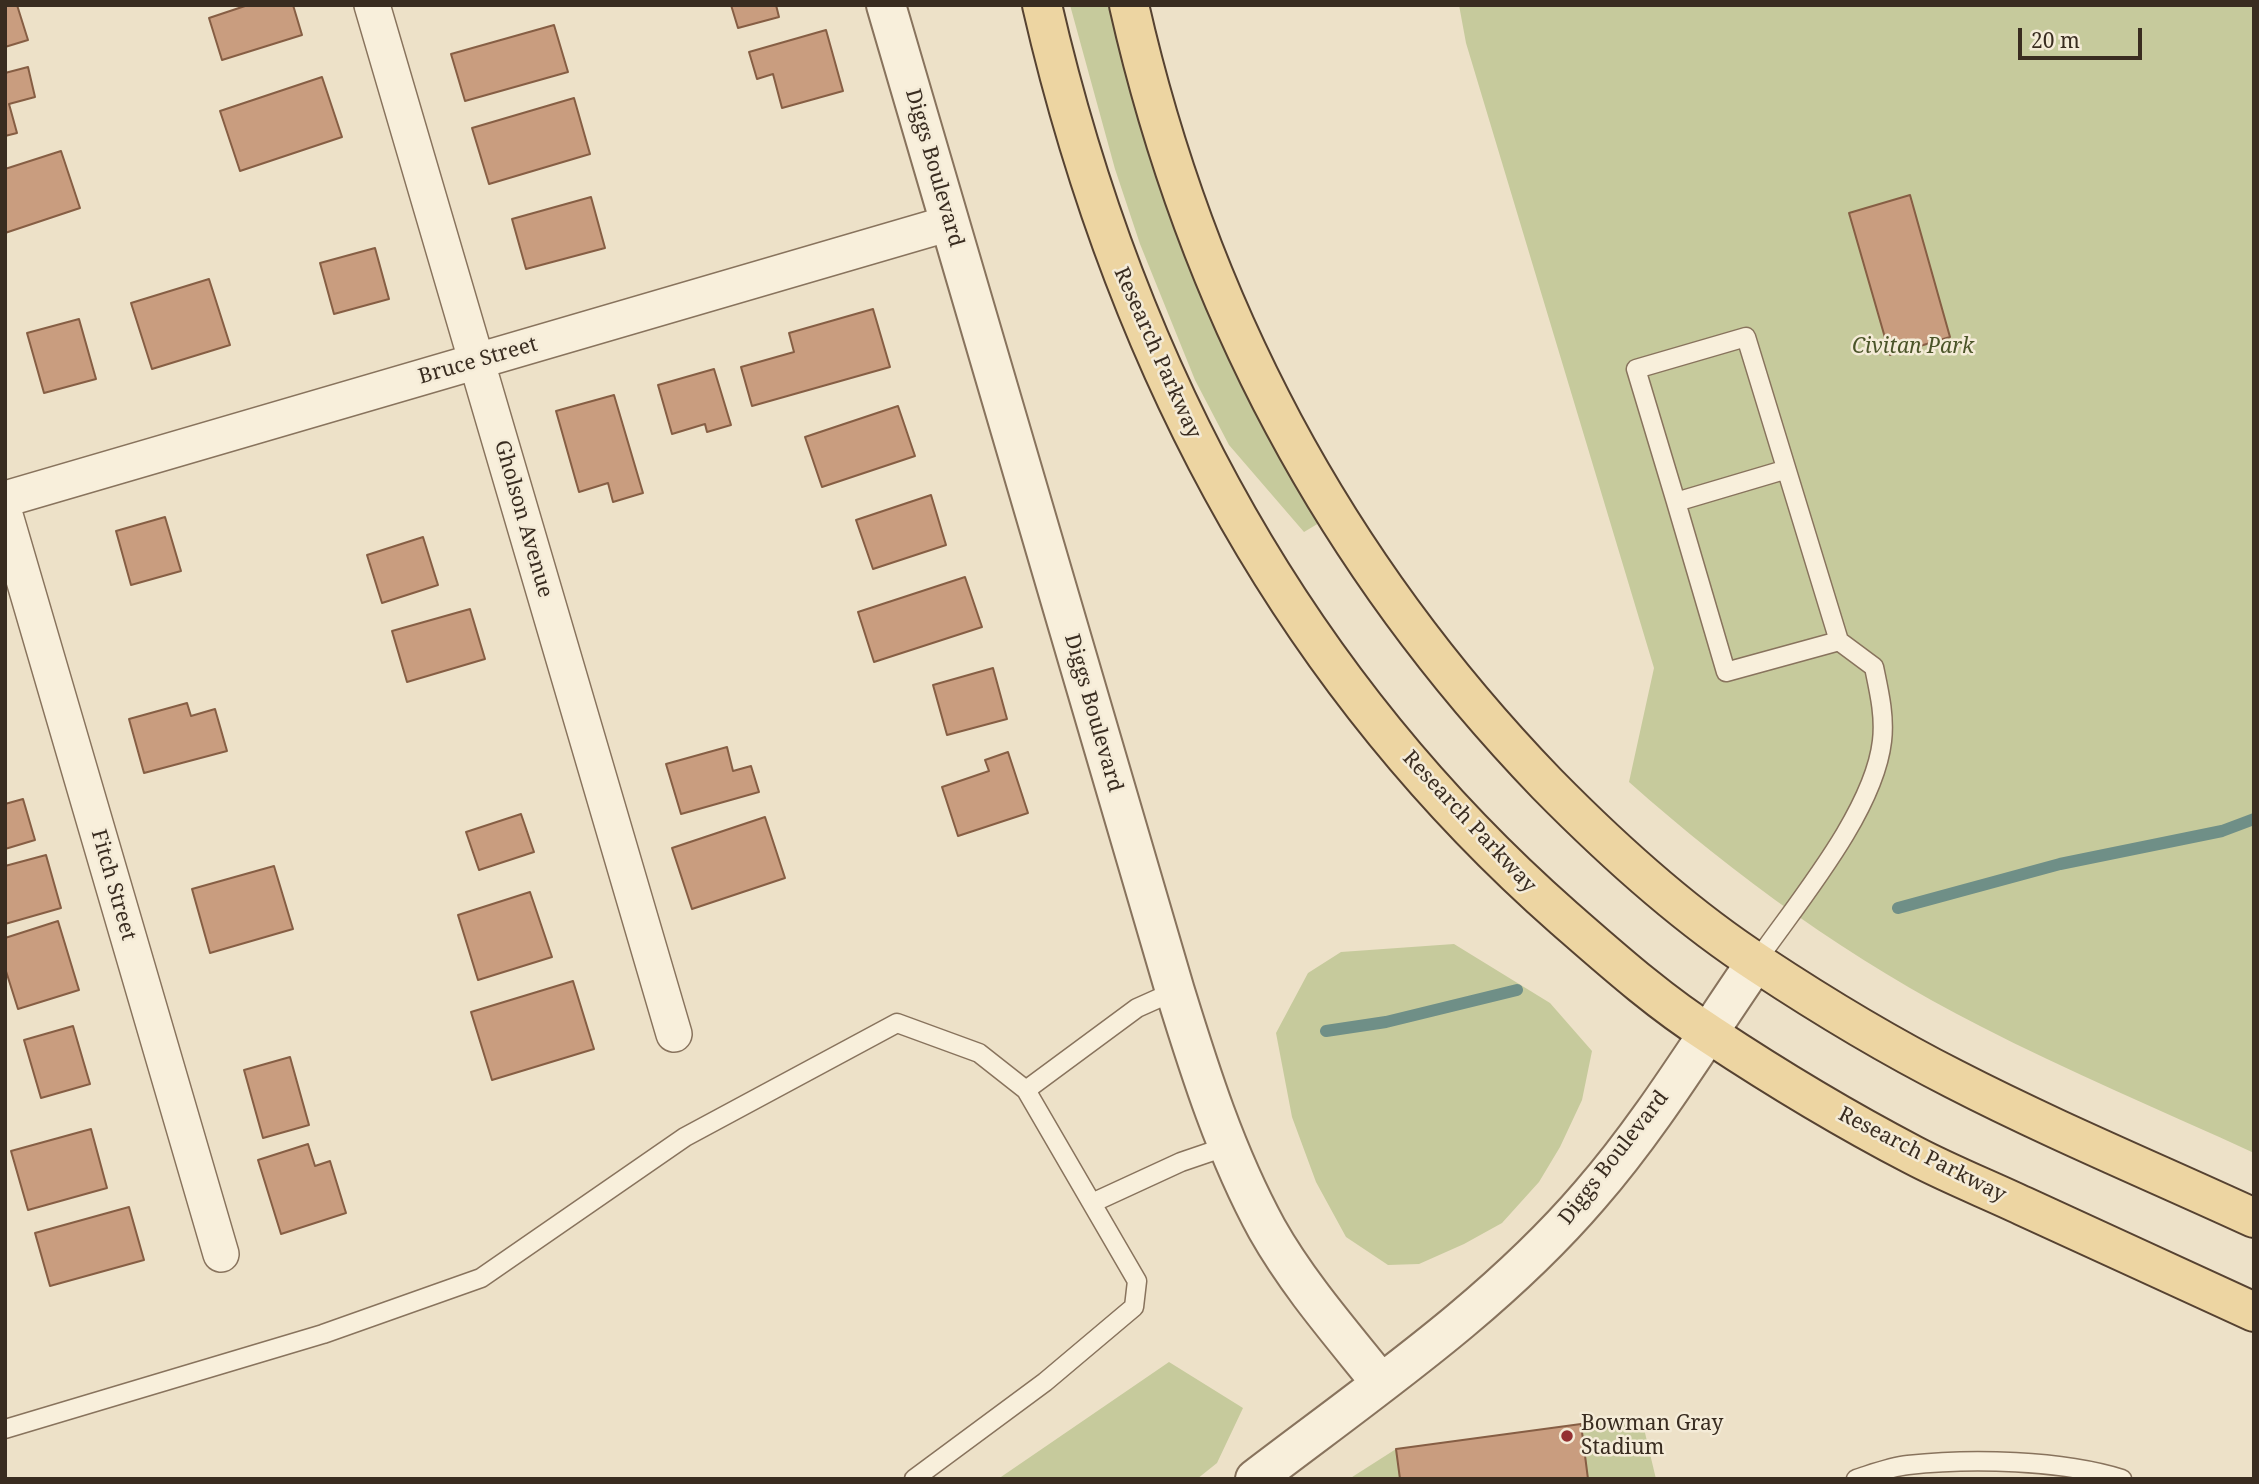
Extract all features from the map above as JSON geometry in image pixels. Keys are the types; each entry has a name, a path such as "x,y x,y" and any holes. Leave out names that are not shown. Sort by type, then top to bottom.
{"main road":[{"name":"Research Parkway","path":"1042,5 1086,169 1125,284 1171,392 1227,503 1289,604 1360,702 1437,792 1521,880 1613,961 1707,1033 1914,1156 2254,1312"},
{"path":"1129,5 1168,144 1205,254 1248,356 1302,461 1360,556 1427,649 1500,735 1580,818 1684,907 1756,962 1953,1079 2254,1218"}],"street":[{"name":"Gholson Avenue","path":"372,5 674,1034"},
{"name":"Diggs Boulevard","path":"886,5 1175,990 1228,1146 1267,1229 1294,1272 1381,1382"},
{"name":"Bruce Street","path":"5,499 950,223"},
{"name":"Fitch Street","path":"5,515 221,1254"},
{"name":"Diggs Boulevard","path":"1255,1479 1490,1294 1590,1196 1634,1139 1756,962"}],"lane":[{"path":"1756,962 1860,812 1874,777 1882,741 1882,704 1874,667 1839,641 1784,470 1746,337 1636,369 1726,672 1839,641"},
{"path":"1676,502 1784,470"},
{"path":"1026,1090 1137,1008 1175,990"},
{"path":"5,1429 310,1338 481,1278 685,1137 897,1023 979,1054 1026,1090 1137,1281 1135,1307 1045,1382 914,1479"},
{"path":"1092,1203 1181,1162 1228,1146"},
{"path":"1856,1479 2011,1463 2082,1467 2122,1479"}],"green space":[{"path":"1070,5 1111,5 1187,259 1225,351 1319,523 1304,532 1229,445 1195,380 1140,244 1115,169"},
{"name":"Civitan Park","path":"1459,5 2254,5 2254,1153 2014,1043 1886,974 1753,884 1629,782 1654,668 1466,43"},
{"path":"1454,944 1550,1003 1592,1051 1582,1100 1560,1147 1539,1182 1502,1223 1419,1264 1388,1265 1346,1237 1316,1182 1292,1117 1276,1033 1308,973 1341,952"},
{"path":"1169,1362 1243,1408 1217,1463 1197,1479 998,1479"},
{"name":"Bowman Gray Stadium","path":"1641,1416 1656,1479 1349,1479 1396,1449"}],"building":[{"path":"5,5 17,5 28,40 5,47"},
{"path":"248,5 293,5 302,35 222,60 209,18"},
{"path":"731,5 776,5 779,17 738,28"},
{"path":"554,25 568,72 465,101 451,54"},
{"path":"826,30 843,91 782,108 773,74 757,79 749,52"},
{"path":"28,67 35,97 9,104 17,133 5,136 5,73"},
{"path":"322,77 342,137 240,171 220,111"},
{"path":"574,98 590,154 489,184 472,128"},
{"path":"61,151 80,208 5,233 5,169"},
{"path":"1910,195 1950,337 1890,355 1849,213"},
{"path":"591,197 605,248 526,269 512,219"},
{"path":"375,248 389,299 334,314 320,263"},
{"path":"209,279 230,345 152,369 131,303"},
{"path":"873,309 890,367 752,406 741,367 794,352 789,333"},
{"path":"79,319 96,379 44,393 27,333"},
{"path":"714,369 731,425 707,432 705,424 672,434 658,385"},
{"path":"614,395 643,493 613,502 608,483 579,492 556,411"},
{"path":"898,406 915,456 822,487 805,437"},
{"path":"931,495 946,545 873,569 856,520"},
{"path":"165,517 181,571 131,585 116,531"},
{"path":"423,537 438,585 382,603 367,555"},
{"path":"965,577 982,627 874,662 858,612"},
{"path":"470,609 485,659 407,682 392,631"},
{"path":"993,668 1007,719 947,735 933,685"},
{"path":"187,703 191,716 215,709 227,751 144,773 129,719"},
{"path":"727,747 733,771 751,766 759,792 681,814 666,764"},
{"path":"1008,752 1028,813 958,836 942,787 989,771 985,760"},
{"path":"23,799 35,840 5,849 5,804"},
{"path":"521,814 534,852 479,870 466,832"},
{"path":"765,817 785,878 692,909 672,848"},
{"path":"46,855 61,908 5,924 5,866"},
{"path":"274,866 293,929 210,953 192,889"},
{"path":"530,892 552,957 478,980 458,915"},
{"path":"58,921 79,990 18,1009 5,968 5,938"},
{"path":"573,981 594,1049 492,1080 471,1012"},
{"path":"73,1026 90,1084 41,1098 24,1040"},
{"path":"290,1057 309,1125 263,1138 244,1070"},
{"path":"91,1129 107,1188 28,1210 11,1151"},
{"path":"308,1144 315,1166 330,1161 346,1213 281,1234 258,1160"},
{"path":"129,1207 144,1260 50,1286 35,1233"},
{"name":"Bowman Gray Stadium","path":"1581,1424 1588,1479 1400,1479 1396,1449"}],"waterway":[{"path":"1898,908 2060,864 2222,831 2254,819"},
{"path":"1326,1031 1386,1022 1517,990"}],"place":[{"name":"Bowman Gray Stadium","path":"1567,1436"}]}
